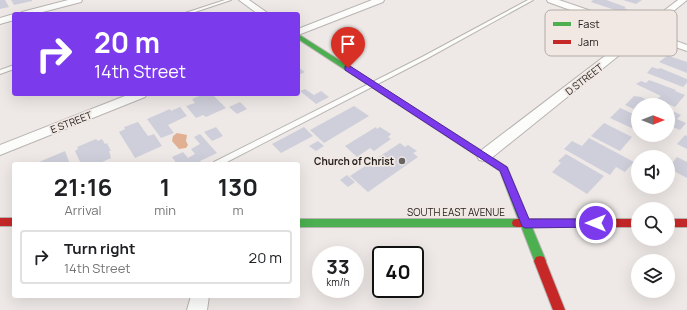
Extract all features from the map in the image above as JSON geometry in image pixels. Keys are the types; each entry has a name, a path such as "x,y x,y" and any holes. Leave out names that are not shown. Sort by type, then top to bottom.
{"street":[{"path":"33,12 78,0"},
{"path":"243,0 261,12"},
{"path":"300,31 380,0"},
{"path":"551,0 579,10"},
{"name":"D STREET","path":"672,10 684,0"},
{"path":"0,20 12,17"},
{"path":"300,37 504,169 559,310"},
{"path":"677,45 687,48"},
{"name":"D STREET","path":"484,156 613,56"},
{"name":"E STREET","path":"0,150 136,96"},
{"path":"0,222 12,222"},
{"name":"SOUTH EAST AVENUE","path":"300,223 631,223"},
{"path":"675,223 687,223"},
{"path":"197,310 200,298"}],"lane":[{"path":"190,12 229,0"},
{"path":"221,162 531,0"},
{"path":"0,72 12,68"}],"shaded area":[{"path":"177,133 187,135 186,141 188,145 186,148 179,149 172,141 173,136"}],"building":[{"path":"0,0 5,0 9,7 0,9"},
{"path":"11,0 32,0 32,1 14,5"},
{"path":"593,0 606,0 626,7 624,8 629,10 615,10 591,2"},
{"path":"623,0 642,0 636,4"},
{"path":"667,56 687,62 687,73 659,62"},
{"path":"652,67 658,69 660,68 687,79 687,83 683,87 647,73"},
{"path":"300,68 305,72 300,74"},
{"path":"649,80 685,95 675,107 675,98 658,98 661,96 636,84 641,81 646,83"},
{"path":"305,89 314,95 321,91 329,97 316,104 300,91"},
{"path":"199,96 214,96 226,108 206,117 203,115 196,118 186,106 195,103 192,99"},
{"path":"634,96 643,98 632,98"},
{"path":"631,99 631,108 625,105"},
{"path":"240,102 247,109 237,114 229,107"},
{"path":"354,106 369,116 324,143 310,130"},
{"path":"180,107 187,116 168,125 174,133 161,138 147,119 170,109 171,111"},
{"path":"620,108 631,113 631,128 610,118"},
{"path":"675,112 681,115 677,119 686,123 680,130 675,128"},
{"path":"138,122 148,136 154,134 162,146 135,158 119,132 125,129 124,127"},
{"path":"604,123 631,136 631,138 620,151 591,136"},
{"path":"216,127 223,136 212,141 204,132"},
{"path":"304,127 313,136 281,153 272,144"},
{"path":"376,127 377,129 380,127 391,134 388,137 391,139 374,151 370,148 357,157 345,146"},
{"path":"200,134 217,153 200,161 201,162 176,162 172,157 183,152 188,158 195,154 191,149 200,144 194,137"},
{"path":"685,135 687,136 687,149 677,144"},
{"path":"589,138 631,160 631,165 625,172 616,167 610,175 564,149 572,141 582,146"},
{"path":"96,139 98,141 102,139 105,144 107,143 111,151 109,151 111,158 102,162 80,162 75,151 78,149 77,147"},
{"path":"318,141 324,146 316,151 309,146"},
{"path":"400,143 405,147 408,145 417,151 413,153 418,157 368,192 350,176"},
{"path":"65,151 69,162 39,162"},
{"path":"566,154 604,176 587,194 552,172 561,163 558,161"},
{"path":"677,157 687,162 687,178 675,172 675,159"},
{"path":"347,175 355,182 348,187 340,180"}],"traffic: fast":[{"path":"300,37 504,169 540,261"},
{"path":"300,223 517,223"}],"traffic: jam":[{"path":"0,222 12,222"},
{"path":"517,223 631,223"},
{"path":"675,223 687,223"},
{"path":"540,261 559,310"}],"place":[{"name":"Church of Christ","path":"402,161"}],"route":[{"path":"348,68 504,169 525,223 596,223"}]}
